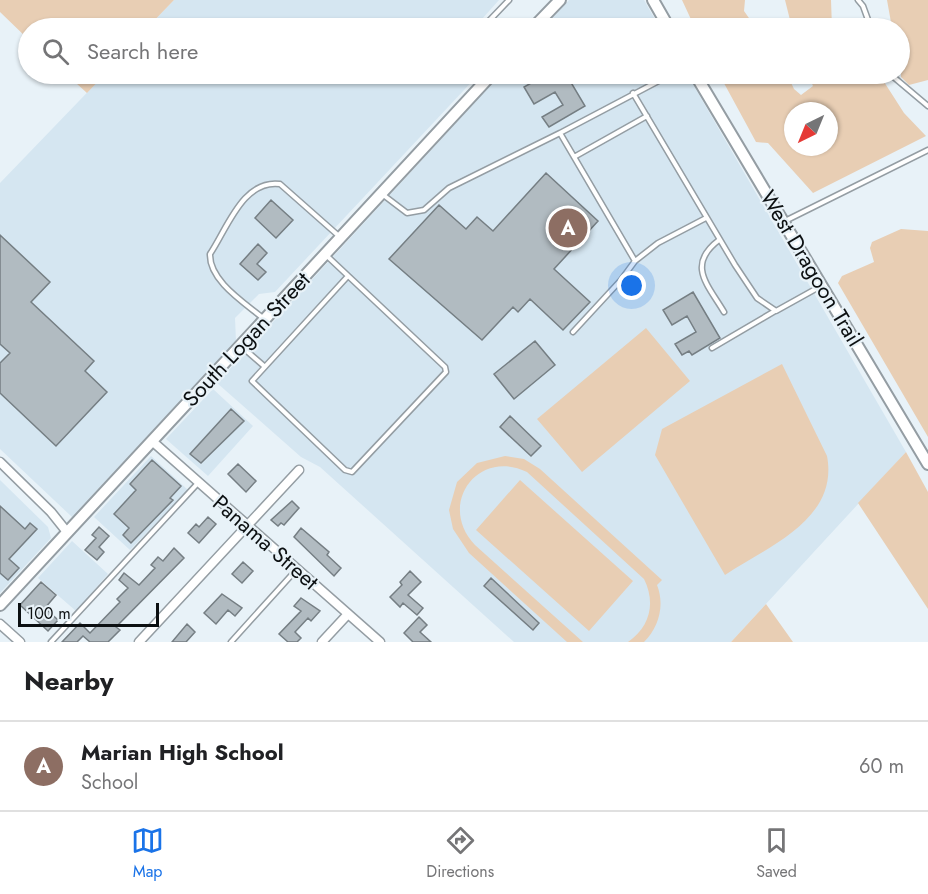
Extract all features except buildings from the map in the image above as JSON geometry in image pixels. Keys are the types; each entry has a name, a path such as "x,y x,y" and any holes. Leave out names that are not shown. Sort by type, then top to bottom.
{"street":[{"path":"543,18 560,0"},
{"path":"653,0 663,18"},
{"name":"South Logan Street","path":"0,605 483,84"},
{"name":"West Dragoon Trail","path":"702,84 928,464"},
{"name":"Panama Street","path":"152,441 380,642"},
{"path":"0,462 51,512 67,532"},
{"path":"139,642 299,470"},
{"path":"322,642 348,614"},
{"path":"0,624 20,642"}],"lane":[{"path":"492,18 509,0"},
{"path":"858,0 866,18"},
{"path":"381,194 407,213 424,210 449,188 560,134 651,84"},
{"path":"902,84 928,106"},
{"path":"633,93 719,240 757,298 776,311"},
{"path":"574,158 647,116"},
{"path":"560,134 635,261"},
{"path":"784,222 928,150"},
{"path":"264,320 221,280 213,271 210,261 210,254 248,194 260,186 280,184 340,237"},
{"path":"573,332 621,280 635,261 658,243 706,218"},
{"path":"719,240 705,251 701,266 702,274 724,312"},
{"path":"325,254 445,367 446,372 357,470 352,472 345,470 254,385 254,377 348,276"},
{"path":"712,348 822,285"},
{"path":"241,345 264,366"},
{"path":"51,642 199,482"},
{"path":"231,642 297,569"}],"shaded area":[{"path":"0,0 174,0 157,18 18,18 18,29 0,12"},
{"path":"174,0 499,0 483,18 157,18"},
{"path":"569,0 644,0 654,18 552,18"},
{"path":"682,0 745,0 744,11 749,18 690,18"},
{"path":"785,0 831,0 832,18 790,18"},
{"path":"887,0 928,0 928,80 909,85 908,84 910,84 910,18 890,18"},
{"path":"77,84 96,84 87,93"},
{"path":"95,84 470,84 275,292 259,294 235,318 236,341 72,517 0,449 0,183"},
{"path":"492,84 693,84 906,452 731,642 514,642 320,467 301,457 217,383"},
{"path":"724,84 792,84 801,95 813,86 812,84 885,84 904,113 926,136 813,193 768,143 756,142"},
{"path":"901,229 928,231 928,437 838,283 842,276 874,262 870,248 872,242"},
{"path":"646,328 690,381 582,472 537,419"},
{"path":"782,364 827,456 828,478 822,497 812,514 780,541 725,575 655,455 662,429"},
{"path":"213,389 253,426 208,476 166,439"},
{"path":"906,452 928,492 928,609 858,503"},
{"path":"151,456 188,490 130,550 94,517"},
{"path":"505,456 524,459 540,469 662,580 657,585 660,608 657,623 644,642 628,642 641,629 649,614 650,597 644,579 527,472 509,467 492,468 479,474 468,485 462,498 460,513 464,529 475,545 583,642 567,642 469,553 453,529 449,510 457,482 477,463"},
{"path":"0,480 48,527 51,538 0,593"},
{"path":"520,480 633,581 589,631 476,530"},
{"path":"72,541 108,574 76,611 38,578"},
{"path":"766,604 793,642 731,642"}],"place":[{"name":"Marian High School","path":"568,228"}]}
